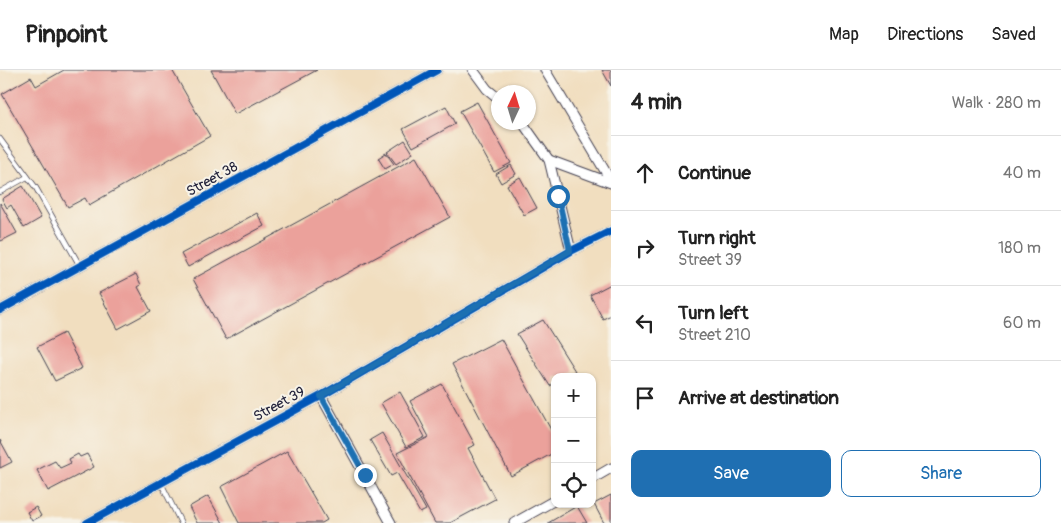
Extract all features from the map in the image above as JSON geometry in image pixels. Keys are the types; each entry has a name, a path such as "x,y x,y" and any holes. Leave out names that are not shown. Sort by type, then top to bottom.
{"street":[{"name":"Street 38","path":"0,310 437,70"},
{"path":"473,70 491,92"},
{"path":"545,70 611,182"},
{"path":"528,130 549,160 570,251"},
{"path":"549,160 611,182"},
{"name":"Street 39","path":"87,523 321,396 570,251 611,231"},
{"path":"321,396 391,523"},
{"path":"596,477 611,468"},
{"path":"514,523 551,502"}],"lane":[{"path":"0,139 36,188 80,266"},
{"path":"0,192 27,177"},
{"path":"161,483 180,523"}],"building":[{"path":"64,70 172,70 210,136 89,205 85,198 68,207 2,94 31,77 36,86"},
{"path":"211,70 317,70 235,114"},
{"path":"602,70 611,70 611,86"},
{"path":"477,102 511,163 494,172 460,111"},
{"path":"446,106 455,124 413,147 403,129"},
{"path":"405,140 413,153 396,164 387,152"},
{"path":"386,153 394,164 385,169 378,158"},
{"path":"416,157 450,217 226,339 193,279"},
{"path":"511,165 516,174 501,183 496,174"},
{"path":"520,177 537,208 524,215 507,185"},
{"path":"23,186 41,218 24,228 11,205 7,208 2,199"},
{"path":"0,203 17,233 1,241 0,240"},
{"path":"257,213 264,226 188,267 181,254"},
{"path":"136,274 141,285 138,287 151,311 118,329 99,293"},
{"path":"611,284 611,315 603,319 590,295"},
{"path":"543,320 575,371 572,373 551,373 550,386 517,334"},
{"path":"64,333 82,368 55,381 37,347"},
{"path":"501,339 551,430 551,454 511,476 452,364"},
{"path":"442,384 475,445 468,448 495,499 450,523 435,523 397,453 429,437 410,401"},
{"path":"400,392 425,437 406,447 381,403"},
{"path":"382,433 426,510 420,513 397,473 391,476 370,440"},
{"path":"0,440 12,462 0,468"},
{"path":"287,451 327,520 322,523 239,523 221,487"},
{"path":"78,454 80,457 87,454 94,467 48,491 37,470 55,461 60,468 71,463 69,459"},
{"path":"611,495 611,523 604,523 596,508 596,503"},
{"path":"208,496 223,523 197,523 189,507"},
{"path":"36,507 41,516 32,521 27,512"},
{"path":"574,508 578,508 587,523 548,523"}],"cycle path":[{"path":"0,310 437,70"},
{"path":"87,523 321,396 571,251 611,231"}],"route":[{"path":"365,475 321,396 570,251 558,196"}]}
